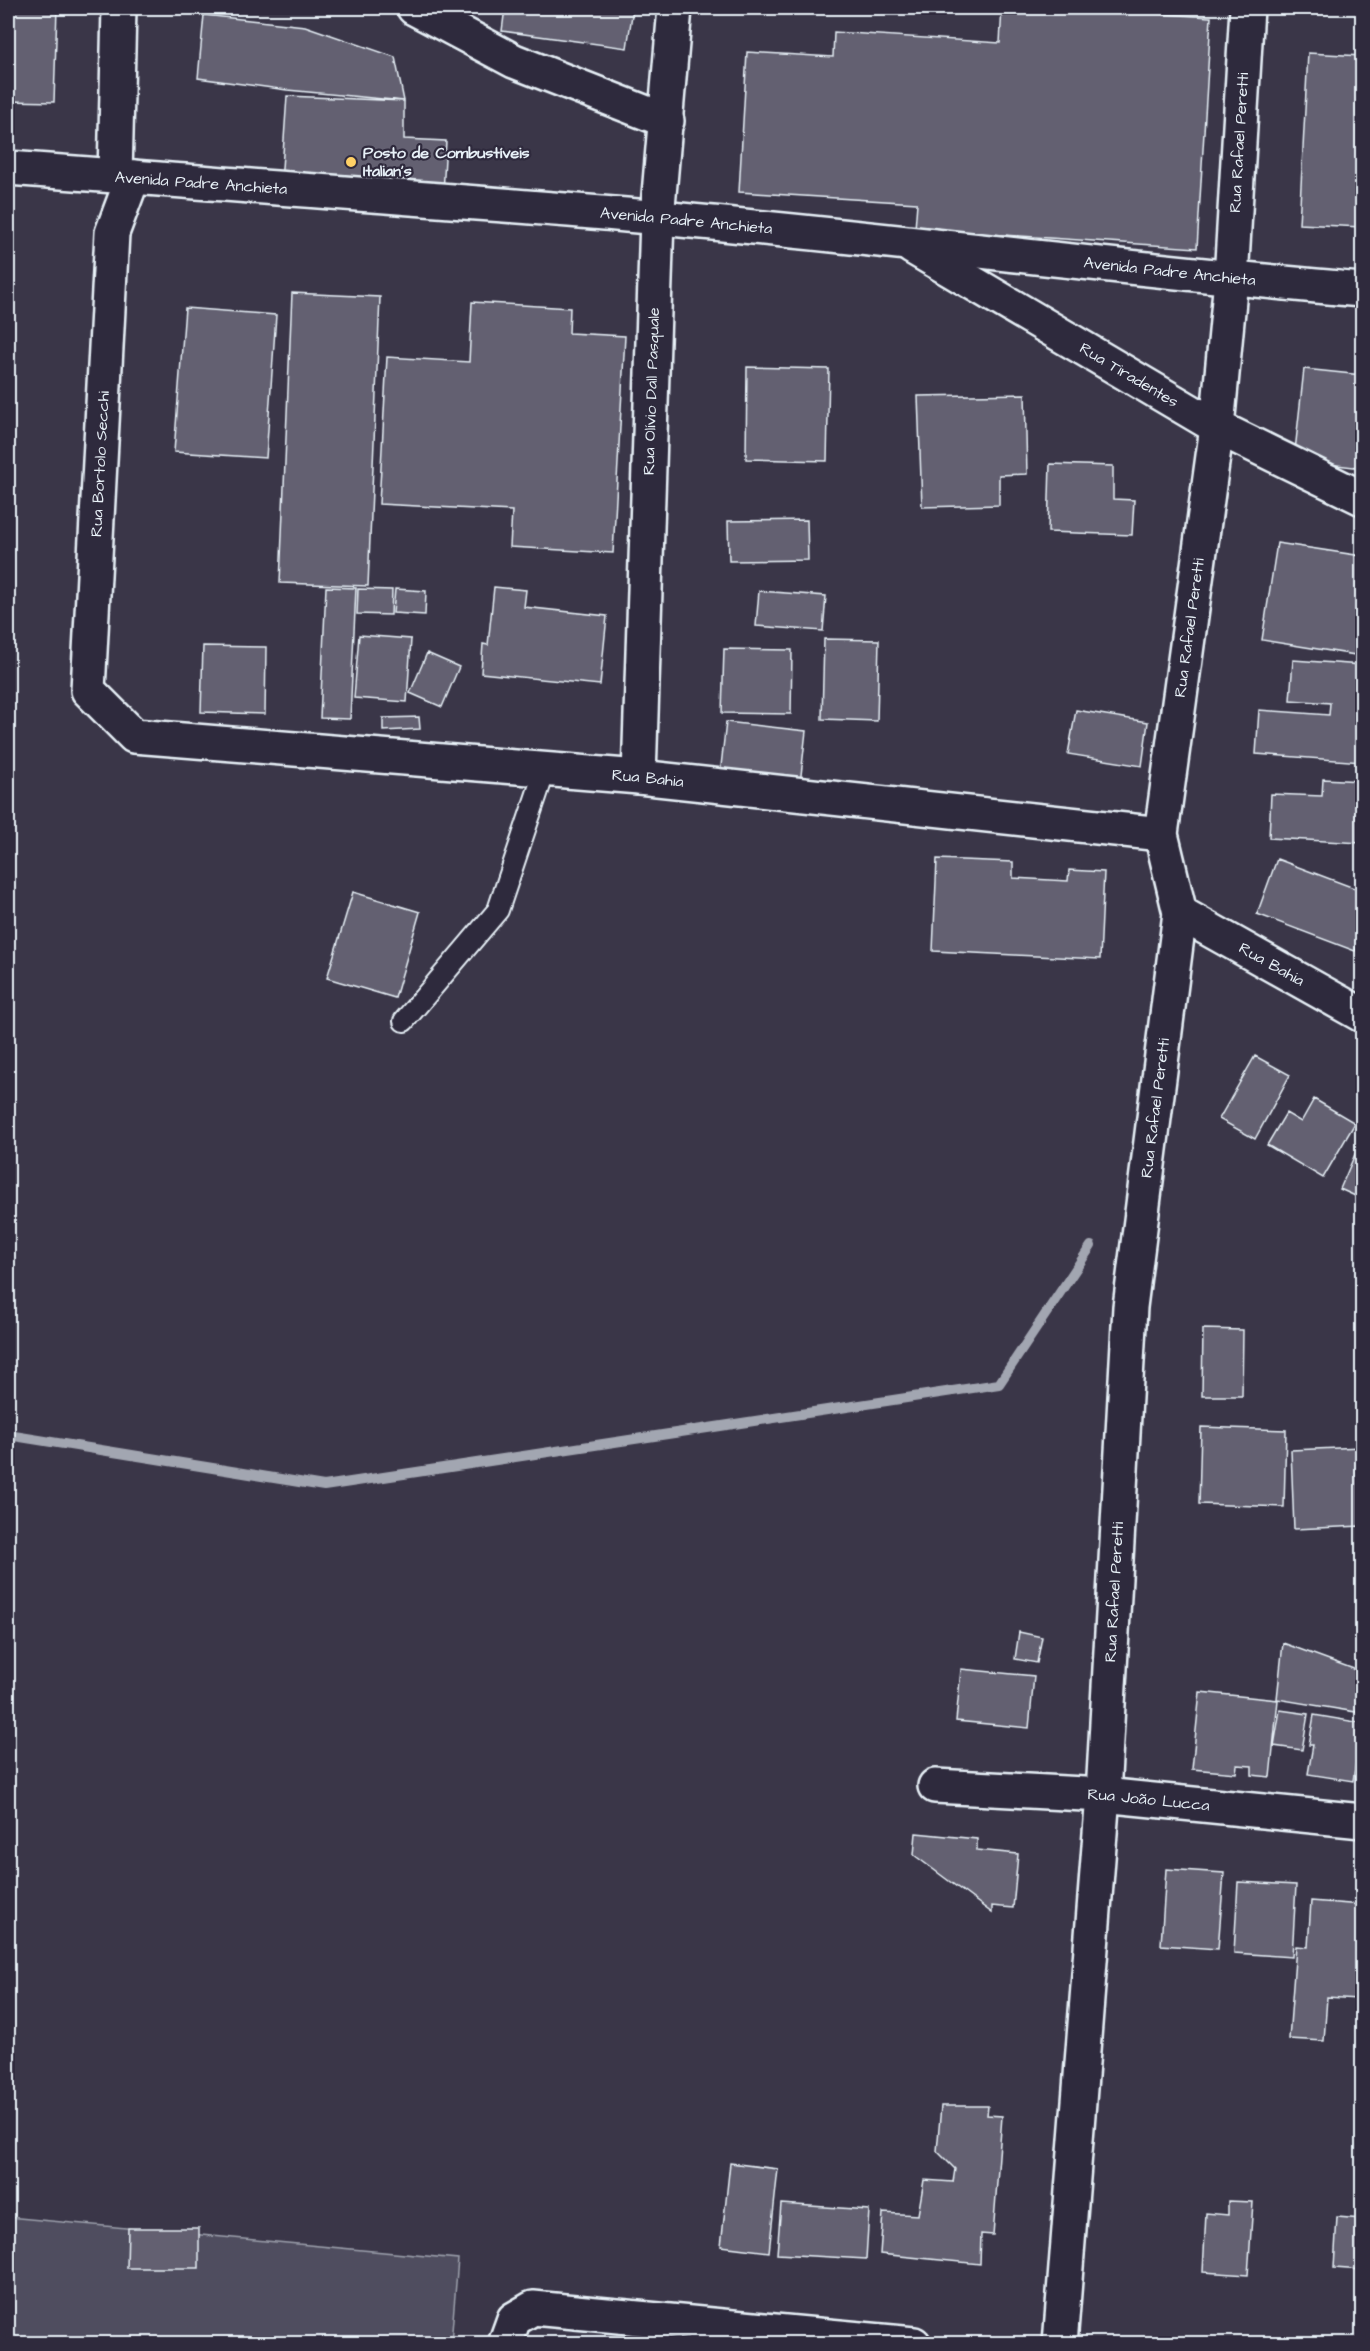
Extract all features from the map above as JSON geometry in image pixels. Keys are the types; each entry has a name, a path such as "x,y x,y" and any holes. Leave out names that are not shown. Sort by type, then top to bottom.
{"street":[{"name":"Rua Bortolo Secchi","path":"118,8 124,177 112,232 88,690 134,736"},
{"path":"414,8 514,60 667,121"},
{"name":"Rua Olívio Dall Pasquale","path":"639,777 657,218 675,8"},
{"name":"Rua Rafael Peretti","path":"1060,2343 1103,1795 1130,1307 1180,913 1161,834 1217,427 1231,279 1247,8"},
{"name":"Avenida Padre Anchieta","path":"8,168 657,218 903,242 1231,279 1362,290"},
{"name":"Rua Tiradentes","path":"903,242 1217,427 1362,498"},
{"name":"Rua Bahia","path":"134,736 639,777 1161,834"},
{"name":"Rua Bahia","path":"1180,913 1362,1015"},
{"name":"Rua João Lucca","path":"935,1786 1103,1795 1362,1821"},
{"path":"505,2343 514,2319 532,2308 914,2343"}],"lane":[{"path":"404,1021 498,910 545,770"}],"shaded area":[{"path":"8,2217 458,2259 451,2343 8,2343"}],"building":[{"path":"8,8 57,8 54,102 8,101"},
{"path":"505,8 633,8 627,48 502,31"},
{"path":"1002,8 1070,8 1211,17 1197,248 915,229 917,203 739,192 747,52 833,57 834,32 1000,43"},
{"path":"204,15 305,26 395,57 404,101 287,90 198,78"},
{"path":"1308,53 1362,56 1362,227 1299,224"},
{"path":"287,96 404,101 404,139 446,141 443,193 281,183"},
{"path":"292,293 380,297 368,586 280,583"},
{"path":"472,302 570,308 569,333 625,336 613,553 510,547 512,511 379,504 387,357 469,362"},
{"path":"185,308 276,315 266,458 174,452"},
{"path":"747,367 829,369 827,461 746,459"},
{"path":"1304,369 1362,375 1362,468 1294,460"},
{"path":"1025,394 1027,474 999,475 999,505 922,507 918,396"},
{"path":"1050,464 1113,466 1113,499 1134,500 1132,535 1048,532"},
{"path":"807,520 808,560 729,561 728,521"},
{"path":"1277,543 1362,556 1362,656 1262,640"},
{"path":"326,587 356,588 350,719 320,718"},
{"path":"494,587 526,590 524,607 607,616 600,685 481,673 483,644 488,645"},
{"path":"358,589 392,590 391,615 357,614"},
{"path":"395,589 426,591 425,615 393,613"},
{"path":"759,591 826,596 823,631 756,626"},
{"path":"359,635 411,639 407,702 354,698"},
{"path":"824,639 879,640 877,721 822,719"},
{"path":"203,646 266,647 265,714 201,712"},
{"path":"724,649 792,650 791,714 722,713"},
{"path":"427,653 459,667 442,707 410,693"},
{"path":"1293,660 1362,665 1362,762 1256,754 1259,710 1329,715 1330,703 1290,700"},
{"path":"1076,710 1148,722 1142,766 1068,754"},
{"path":"419,717 420,729 383,731 383,718"},
{"path":"726,722 806,731 800,784 720,775"},
{"path":"1323,779 1362,781 1362,843 1269,838 1271,794 1322,796"},
{"path":"937,859 1013,862 1013,878 1068,881 1069,870 1104,872 1100,959 933,951"},
{"path":"1277,859 1362,891 1362,931 1355,951 1257,914"},
{"path":"353,892 420,912 395,998 327,978"},
{"path":"1255,1056 1290,1075 1255,1139 1219,1119"},
{"path":"1314,1099 1355,1123 1323,1178 1267,1145 1286,1113 1301,1122"},
{"path":"1362,1138 1362,1199 1340,1189"},
{"path":"1203,1329 1243,1330 1242,1396 1202,1396"},
{"path":"1201,1427 1286,1430 1284,1507 1199,1504"},
{"path":"1362,1447 1362,1526 1294,1529 1291,1450"},
{"path":"1019,1632 1042,1637 1037,1663 1015,1659"},
{"path":"1283,1643 1362,1672 1362,1713 1277,1699"},
{"path":"961,1669 1034,1676 1029,1728 956,1721"},
{"path":"1200,1692 1278,1700 1270,1777 1252,1775 1252,1766 1237,1765 1236,1773 1192,1769"},
{"path":"1280,1710 1308,1714 1302,1750 1274,1746"},
{"path":"1314,1715 1362,1723 1353,1781 1308,1774 1313,1745 1309,1745"},
{"path":"916,1833 977,1839 977,1850 1018,1854 1013,1908 992,1906 992,1913 914,1855"},
{"path":"1166,1869 1224,1873 1218,1949 1161,1945"},
{"path":"1238,1882 1296,1885 1292,1957 1234,1953"},
{"path":"1311,1901 1362,1905 1357,1999 1327,1997 1324,2041 1289,2039 1296,1946 1308,1947"},
{"path":"941,2106 988,2106 987,2115 1002,2116 993,2235 981,2234 980,2264 880,2254 883,2213 918,2215 924,2180 953,2182 955,2169 937,2151"},
{"path":"730,2163 778,2169 769,2252 721,2246"},
{"path":"1228,2201 1253,2202 1248,2275 1203,2272 1206,2213 1228,2215"},
{"path":"781,2204 869,2210 866,2259 777,2254"},
{"path":"1337,2217 1362,2219 1362,2270 1334,2268"},
{"path":"128,2228 199,2228 199,2268 127,2268"}],"waterway":[{"path":"8,1435 324,1486 999,1384 1091,1246"}],"place":[{"name":"Posto de Combustíveis Italian's","path":"351,162"}]}
